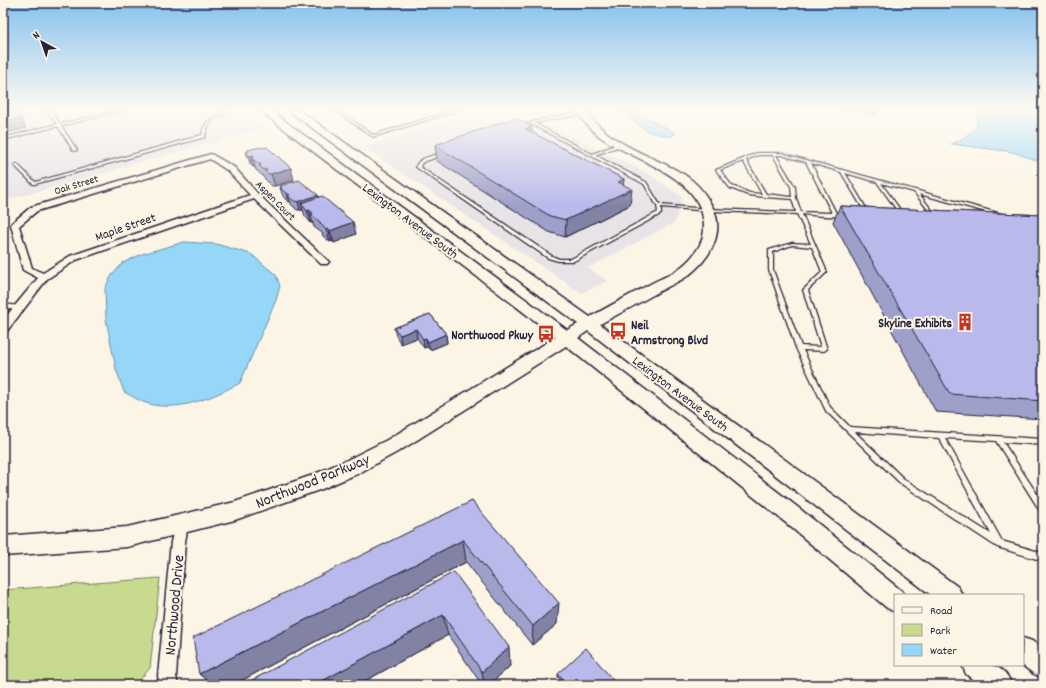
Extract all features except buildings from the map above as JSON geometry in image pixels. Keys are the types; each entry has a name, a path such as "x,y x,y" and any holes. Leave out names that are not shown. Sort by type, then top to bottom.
{"street":[{"name":"Lexington Avenue South","path":"307,142 567,338 793,516 894,599"},
{"name":"Lexington Avenue South","path":"337,142 589,324 949,594"},
{"path":"615,142 667,169 684,180 698,193 708,210"},
{"name":"Aspen Court","path":"211,156 231,169 255,196 324,262"},
{"name":"Oak Street","path":"44,277 28,270 15,225 34,209 137,176 211,156"},
{"name":"Maple Street","path":"3,328 6,322 20,308 44,277 73,258 255,196"},
{"name":"Northwood Parkway","path":"3,546 127,537 235,511 296,490 343,471 400,441 589,324 685,271 694,263 706,248 709,240 711,223 708,210"},
{"name":"Northwood Drive","path":"169,685 167,676 178,542 181,525"},
{"path":"1024,651 1043,665"},
{"path":"976,666 999,685"}],"lane":[{"path":"70,142 75,150"},
{"path":"16,165 34,183 182,142"},
{"path":"444,154 422,161 418,167 550,256 558,260 572,260 660,213 659,206 646,183 567,142"},
{"path":"592,155 619,145"},
{"path":"794,198 749,194 731,187 718,170 758,154 781,154 1004,216 998,219"},
{"path":"774,154 793,187 794,198 799,213 825,272 805,290 824,349 799,348"},
{"path":"744,160 765,196"},
{"path":"808,162 835,215"},
{"path":"842,171 869,217 862,216"},
{"path":"878,181 904,218 897,218"},
{"path":"916,192 938,220 931,220"},
{"path":"959,203 964,210"},
{"path":"659,206 708,210 848,216"},
{"path":"813,246 792,244 771,251 771,270 799,348 828,409 902,481 1000,544 1043,557"},
{"path":"3,306 20,308"},
{"path":"848,429 1043,442"},
{"path":"941,436 1000,544"},
{"path":"998,439 1043,509"}],"shaded area":[{"path":"3,142 214,142 3,201"},
{"path":"380,142 584,142 649,174 682,197 675,222 588,268 608,281 581,293 364,147"}],"green space":[{"path":"160,578 150,668 135,685 3,685 3,590"}],"water":[{"path":"955,142 1043,142 1043,163 1013,152 951,144"},
{"path":"184,242 216,244 251,254 276,275 280,286 276,300 240,383 208,398 185,405 161,406 149,404 124,392 116,369 106,319 105,288 112,275 123,263 142,254"}],"place":[{"name":"Skyline Exhibits","path":"965,322"},
{"name":"Neil Armstrong Blvd","path":"618,331"},
{"name":"Northwood Pkwy","path":"546,334"}]}
